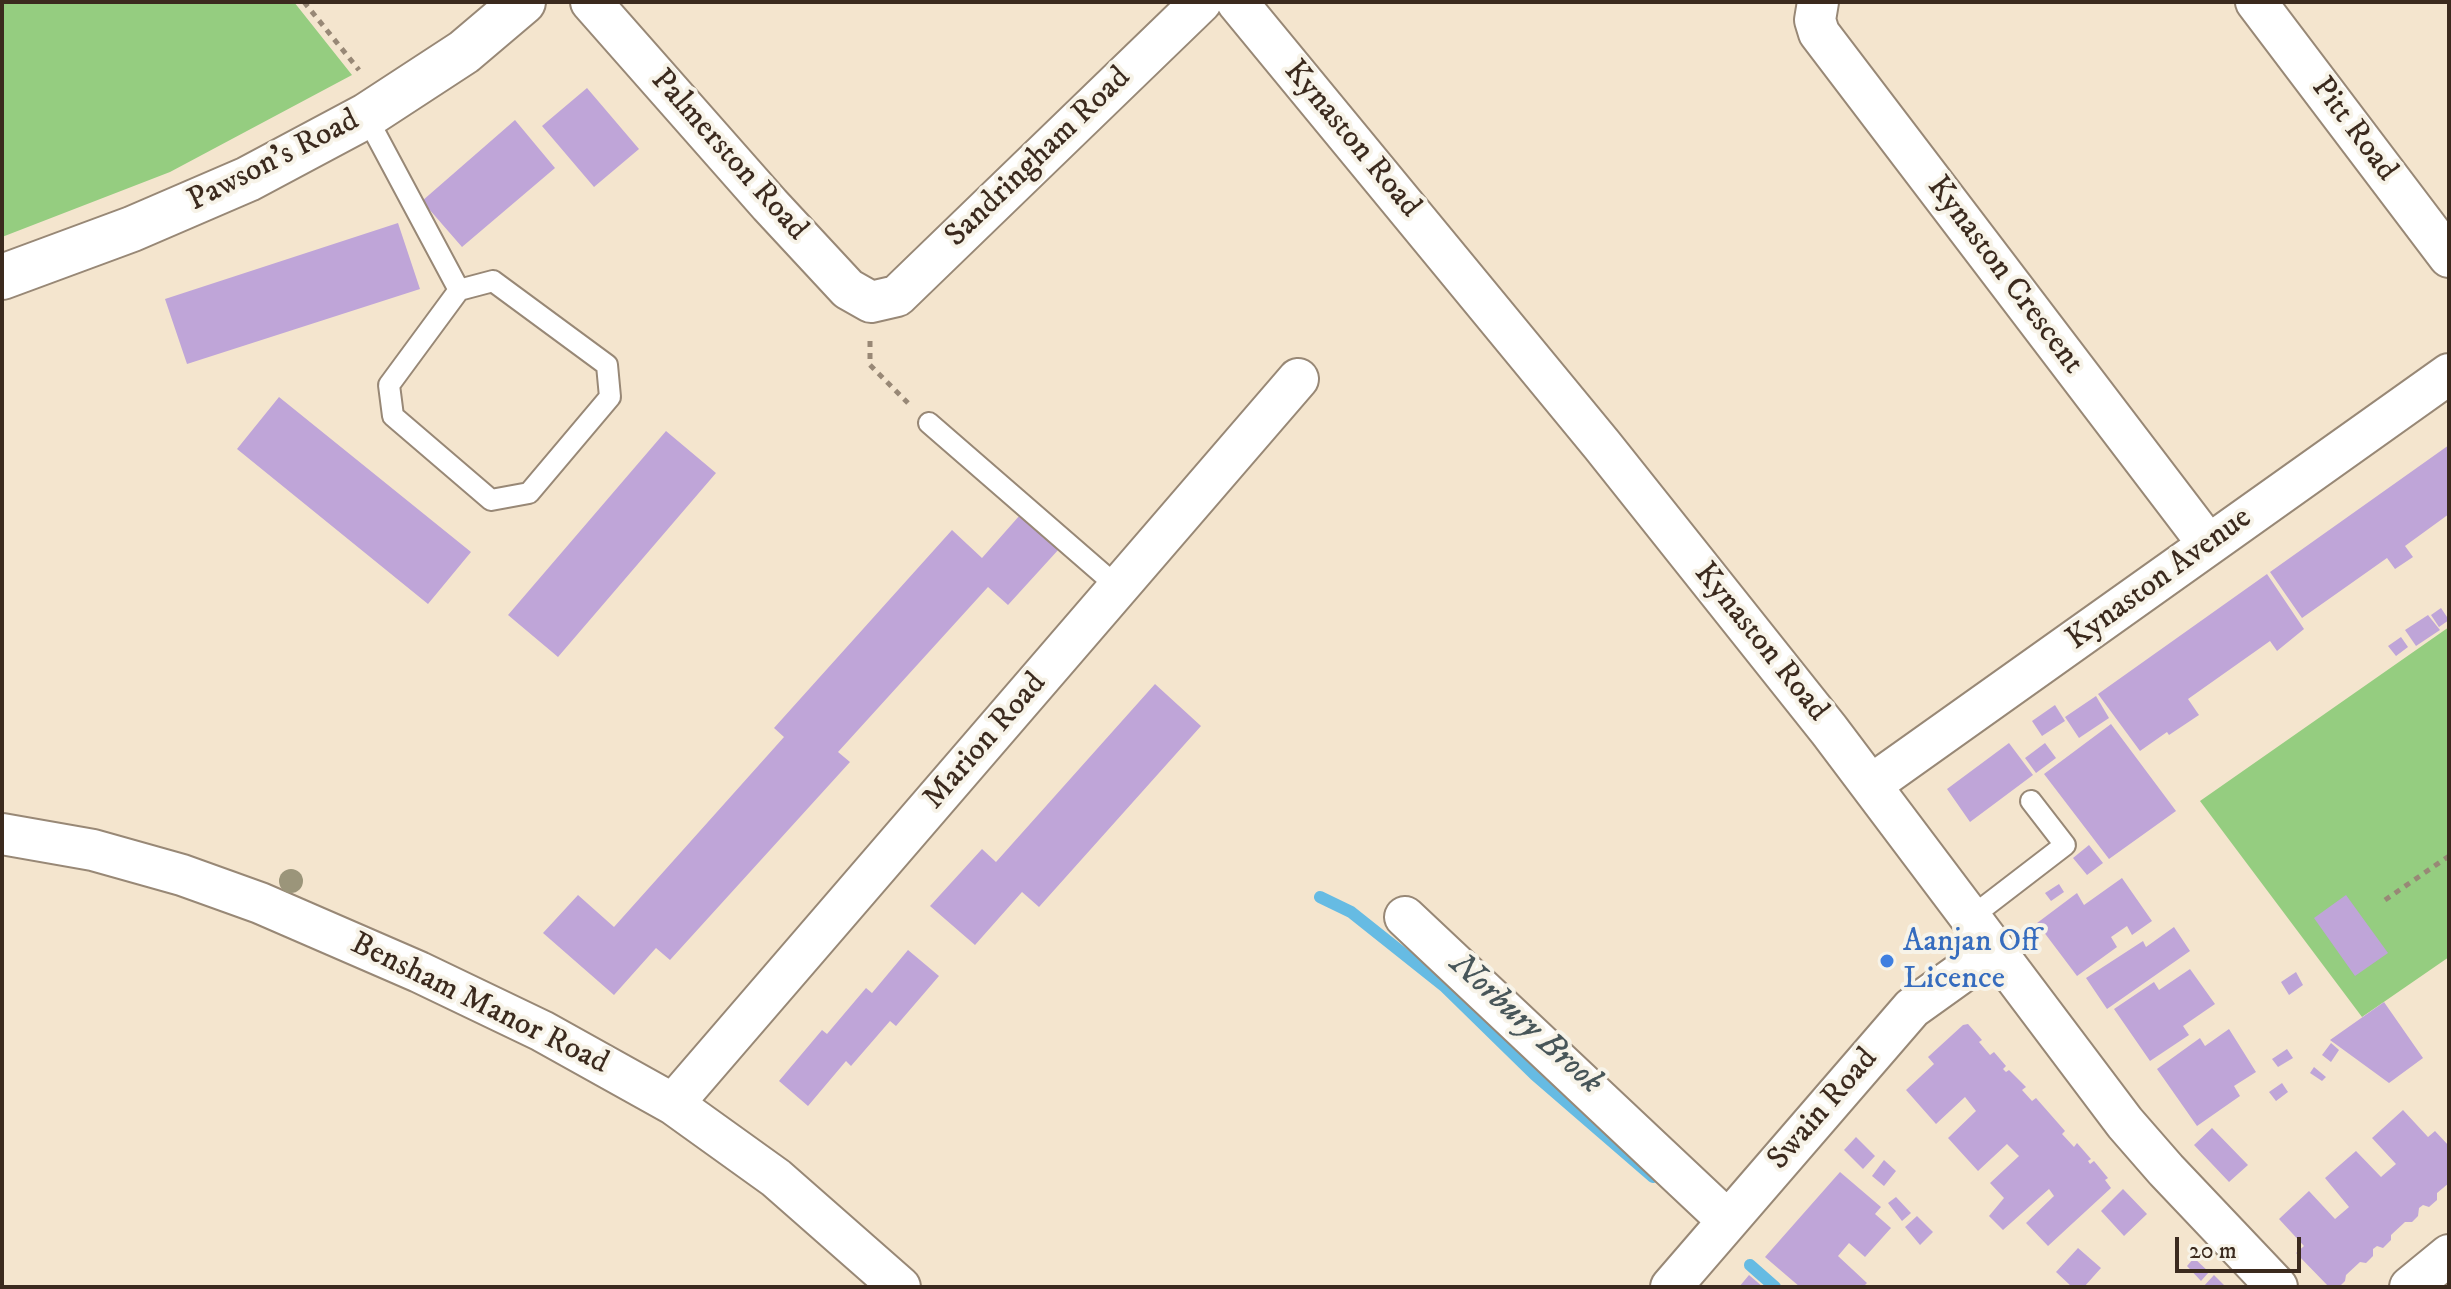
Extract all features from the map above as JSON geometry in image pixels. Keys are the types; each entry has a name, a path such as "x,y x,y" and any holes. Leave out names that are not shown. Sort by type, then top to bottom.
{"street":[{"name":"Pawson's Road","path":"2,277 182,209 248,179 375,110 464,52 523,2"},
{"name":"Palmerston Road","path":"591,2 848,289 871,302"},
{"name":"Sandringham Road","path":"871,302 897,296 1201,2"},
{"name":"Kynaston Road","path":"1237,2 1602,445 1871,785 2125,1123 2277,1287"},
{"name":"Kynaston Crescent","path":"1818,2 1815,20 1819,33 2208,544"},
{"name":"Pitt Road","path":"2256,2 2449,257"},
{"name":"Kynaston Avenue","path":"1871,785 2449,374"},
{"name":"Marion Road","path":"673,1104 1298,379"},
{"name":"Bensham Manor Road","path":"2,834 93,850 182,875 260,903 419,972 542,1031 673,1104 776,1178 900,1287"},
{"path":"1405,917 1727,1220"},
{"name":"Swain Road","path":"1671,1287 1912,1008 1993,950"},
{"path":"2410,1287 2449,1255"}],"lane":[{"path":"375,110 459,290"},
{"path":"493,281 607,365 610,397 529,493 491,500 393,416 389,385 459,290 493,281"},
{"path":"929,423 1119,588"},
{"path":"1970,918 2065,845 2031,801"}],"path":[{"path":"304,2 375,110"},
{"path":"871,302 870,365 929,423"},
{"path":"2385,900 2449,856"}],"green space":[{"path":"2,2 294,2 352,75 170,172 2,237"},
{"path":"2449,627 2449,957 2362,1017 2200,801"}],"building":[{"path":"587,88 639,149 594,187 542,126"},
{"path":"515,120 555,168 462,247 422,201"},
{"path":"398,223 420,289 187,364 165,299"},
{"path":"279,397 471,552 428,604 237,449"},
{"path":"666,431 716,473 558,657 508,615"},
{"path":"2449,445 2449,514 2405,546 2413,557 2395,569 2387,558 2302,618 2270,572"},
{"path":"1020,515 1059,549 1008,605 988,587 838,752 850,762 670,960 656,948 614,995 543,933 578,895 614,927 784,737 774,728 952,530 982,558"},
{"path":"2267,574 2304,629 2277,651 2270,641 2188,699 2199,715 2140,751 2098,694"},
{"path":"2441,608 2449,620 2439,627 2431,615"},
{"path":"2428,615 2440,630 2416,646 2405,630"},
{"path":"2401,637 2408,647 2396,656 2388,646"},
{"path":"1155,684 1201,726 1039,907 1022,892 975,945 930,906 982,849 996,862"},
{"path":"2096,696 2109,718 2079,738 2065,717"},
{"path":"2055,705 2065,721 2042,736 2032,721"},
{"path":"2111,724 2176,811 2109,859 2044,774"},
{"path":"2009,743 2033,775 1970,822 1947,789"},
{"path":"2045,743 2056,758 2036,773 2025,758"},
{"path":"2089,845 2103,863 2087,875 2073,858"},
{"path":"2122,878 2152,921 2132,935 2127,926 2111,937 2117,947 2077,976 2037,923 2077,893 2084,905"},
{"path":"2059,884 2064,892 2051,901 2045,893"},
{"path":"2346,895 2388,953 2355,976 2314,918"},
{"path":"2174,927 2190,951 2107,1009 2086,978 2143,941 2146,947"},
{"path":"908,950 939,976 896,1026 890,1021 851,1066 846,1061 808,1106 779,1081 822,1030 827,1034 866,988 872,993"},
{"path":"2190,969 2215,1004 2183,1026 2189,1035 2150,1061 2114,1009 2154,982 2159,990"},
{"path":"2296,972 2303,985 2289,995 2281,982"},
{"path":"2384,1002 2423,1058 2389,1083 2330,1040"},
{"path":"1968,1024 1990,1055 1994,1052 2006,1066 2003,1069 2006,1072 2009,1070 2026,1087 2022,1090 2032,1101 2036,1098 2065,1131 2062,1134 2074,1147 2077,1143 2091,1159 2088,1161 2090,1164 2094,1161 2108,1178 2105,1180 2111,1188 2048,1246 2026,1223 2054,1196 2049,1189 2003,1230 1989,1216 2004,1198 1990,1183 2019,1156 2007,1144 1978,1171 1948,1138 1976,1111 1965,1097 1936,1124 1906,1090 1934,1064 1928,1057 1963,1025"},
{"path":"2229,1029 2256,1072 2234,1086 2240,1096 2197,1126 2157,1069 2200,1038 2205,1046"},
{"path":"2331,1043 2339,1050 2331,1062 2322,1055"},
{"path":"2287,1049 2293,1058 2278,1067 2272,1059"},
{"path":"2314,1067 2326,1077 2322,1081 2310,1073"},
{"path":"2282,1083 2288,1092 2276,1101 2269,1092"},
{"path":"2403,1110 2428,1137 2435,1131 2449,1146 2449,1183 2437,1193 2437,1200 2429,1207 2423,1205 2419,1208 2418,1216 2412,1222 2405,1222 2383,1248 2377,1246 2373,1249 2373,1256 2366,1263 2360,1262 2339,1287 2329,1287 2296,1253 2304,1246 2279,1219 2309,1191 2335,1219 2349,1207 2325,1178 2356,1151 2381,1177 2396,1164 2372,1138"},
{"path":"2212,1128 2248,1165 2229,1182 2194,1145"},
{"path":"1856,1137 1875,1156 1863,1169 1844,1150"},
{"path":"1884,1160 1896,1171 1884,1186 1872,1176"},
{"path":"1840,1172 1881,1207 1875,1214 1891,1228 1865,1257 1849,1243 1838,1256 1867,1283 1863,1287 1800,1287 1765,1257"},
{"path":"2123,1189 2147,1214 2124,1236 2101,1211"},
{"path":"1896,1197 1911,1213 1902,1221 1888,1203"},
{"path":"1917,1216 1933,1232 1920,1245 1905,1227"},
{"path":"2078,1248 2101,1268 2084,1287 2072,1287 2056,1272"},
{"path":"2194,1258 2209,1272 2201,1281 2187,1266"},
{"path":"1749,1275 1763,1287 1739,1287"},
{"path":"2214,1275 2226,1287 2203,1287"}],"waterway":[{"name":"Norbury Brook","path":"1320,897 1351,912 1444,986 1535,1075 1653,1177"},
{"name":"Norbury Brook","path":"1750,1265 1775,1287"}],"place":[{"name":"Aanjan Off Licence","path":"1887,961"}]}
